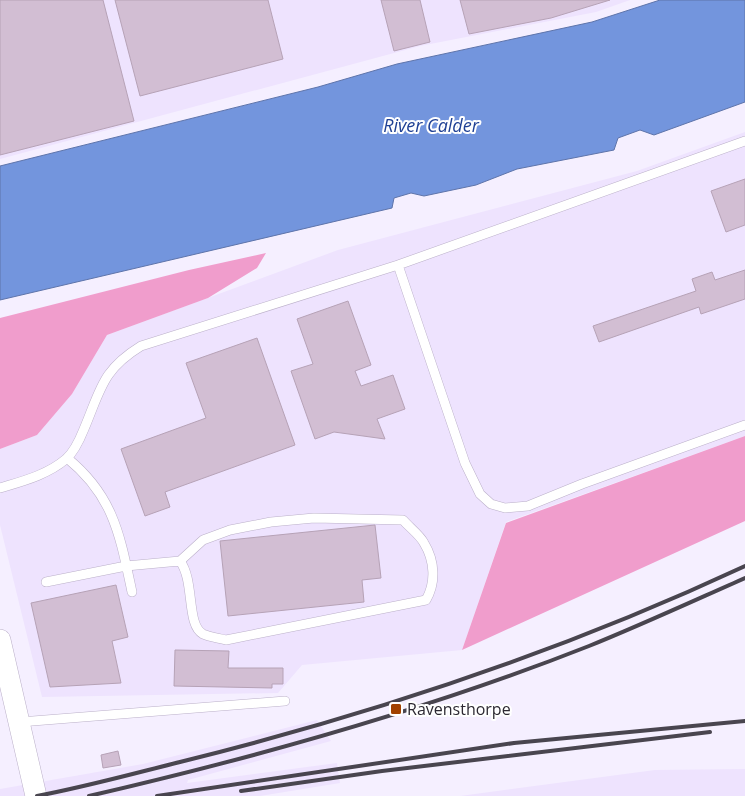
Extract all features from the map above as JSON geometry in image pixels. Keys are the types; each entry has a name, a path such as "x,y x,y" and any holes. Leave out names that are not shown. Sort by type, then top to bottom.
{"street":[{"path":"0,640 36,796"}],"lane":[{"path":"0,488 44,474 68,458 80,438 100,386 112,367 121,358 140,346 398,265 745,141"},
{"path":"398,265 465,463 480,494 491,504 505,508 528,506 582,484 745,425"},
{"path":"68,458 85,472 110,508 132,592"},
{"path":"46,582 126,566 180,561 203,540 230,530 271,522 314,518 403,520 424,543 434,570 432,589 426,600 226,640 202,634 193,624 187,570 180,561"},
{"path":"20,722 284,701"}],"shaded area":[{"path":"0,0 630,0 596,12 420,46 0,159"},
{"path":"745,132 745,436 506,522 462,650 302,665 278,693 42,697 0,525 0,449 37,435 72,394 107,335 338,250 637,171"},
{"path":"266,253 257,268 208,298 107,335 72,394 37,435 0,449 0,318 189,270"},
{"path":"745,436 745,521 462,650 506,523"},
{"path":"317,720 331,741 188,780 187,783 337,763 340,783 260,796 0,796 0,789 143,764"},
{"path":"745,769 745,796 460,796 655,770"}],"water":[{"name":"River Calder","path":"660,0 745,0 745,102 654,135 640,130 618,138 614,150 517,169 476,185 424,196 411,193 394,198 392,208 0,300 0,166 318,87 397,64 592,22"}],"building":[{"path":"0,0 103,0 134,121 0,155"},
{"path":"115,0 268,0 283,59 140,96"},
{"path":"381,0 420,0 430,42 394,51"},
{"path":"460,0 610,0 551,18 469,34"},
{"path":"745,179 745,225 726,232 711,191"},
{"path":"745,270 745,299 701,314 699,307 599,342 593,326 696,291 692,279 712,272 715,280"},
{"path":"348,301 371,365 355,371 361,386 393,375 405,409 377,419 385,439 334,432 315,439 291,371 313,364 297,319"},
{"path":"257,338 295,445 165,492 170,507 145,516 121,449 206,418 186,363"},
{"path":"375,525 381,578 362,580 364,602 228,616 220,541"},
{"path":"116,585 128,637 112,641 121,683 50,687 31,603"},
{"path":"175,650 229,651 228,668 283,668 283,684 272,684 272,688 174,686"},
{"path":"118,751 121,765 103,768 101,755"}],"railway":[{"path":"37,796 73,789 253,743 325,723 467,678 607,626 745,566"},
{"path":"89,796 279,748 466,691 589,646 745,578"},
{"path":"157,796 514,743 745,721"},
{"path":"241,791 382,771 710,732"}],"place":[{"name":"Ravensthorpe","path":"396,709"}]}
